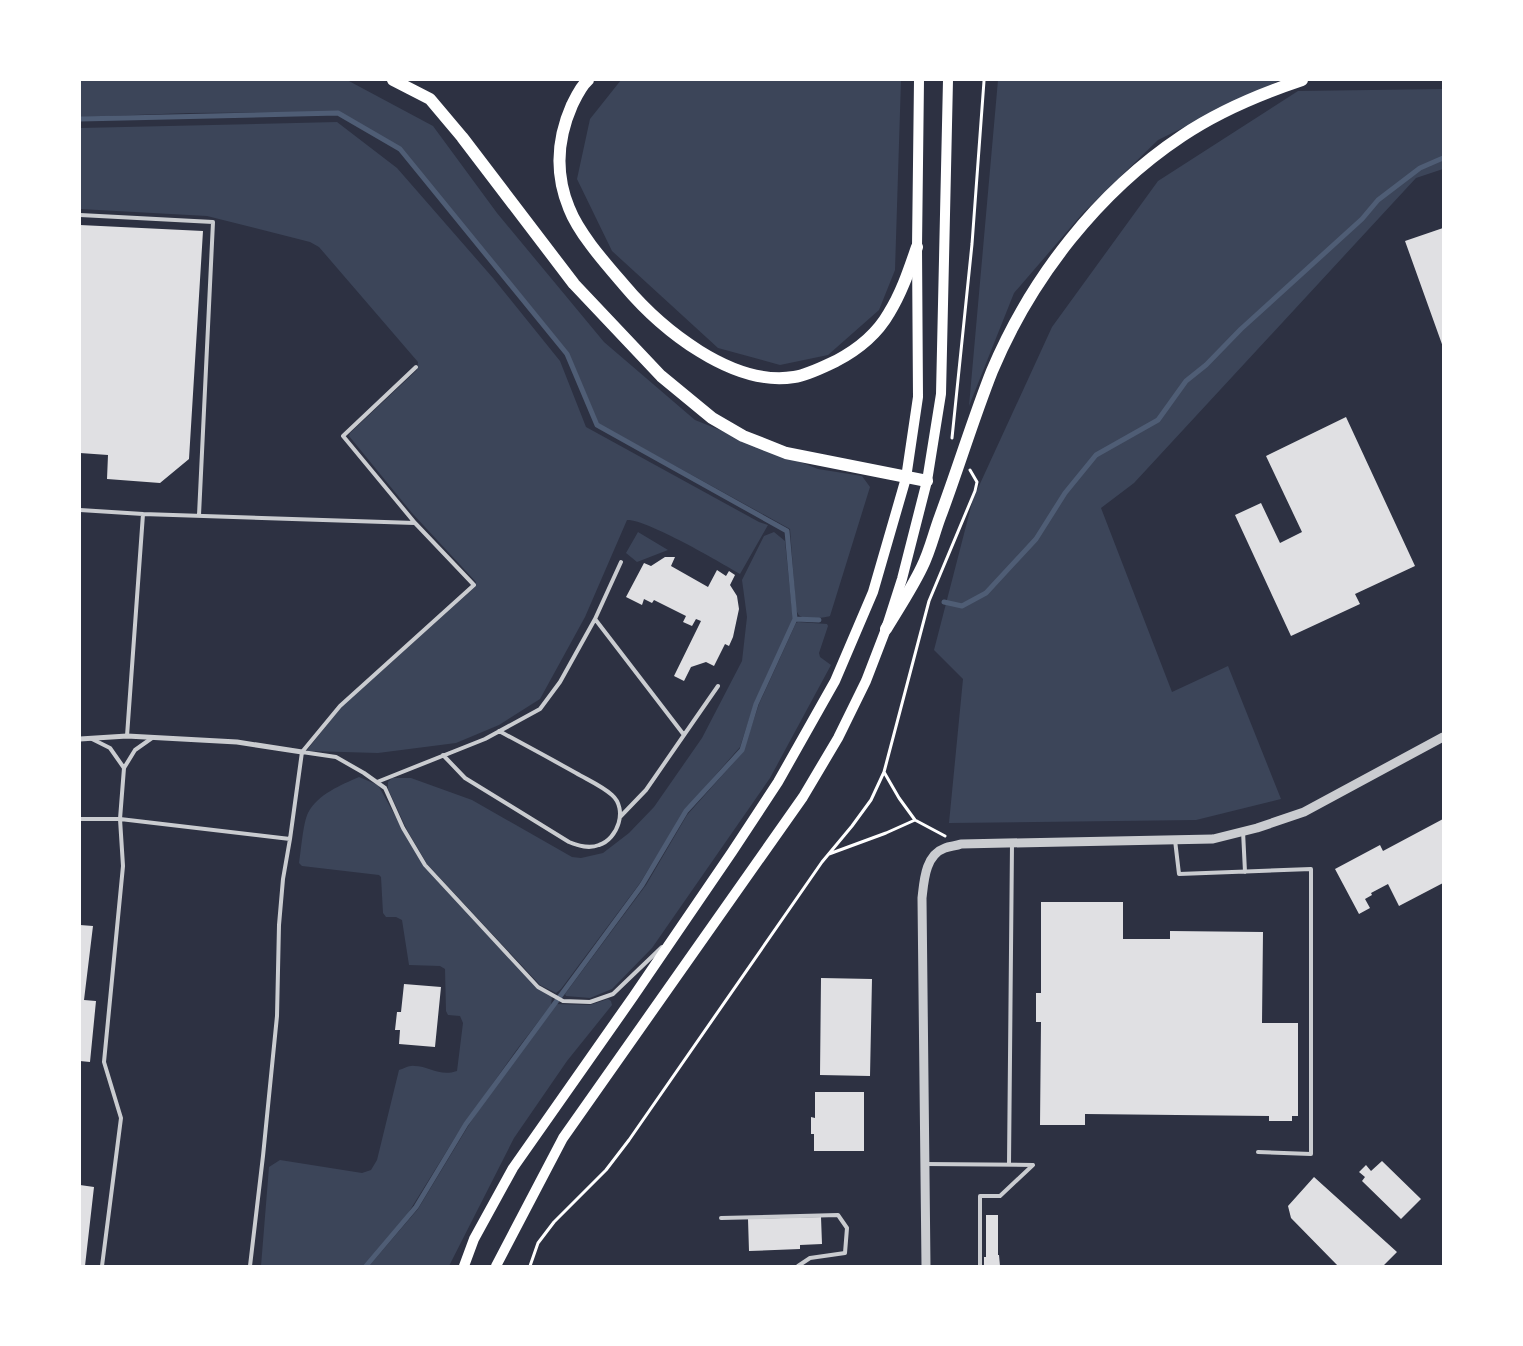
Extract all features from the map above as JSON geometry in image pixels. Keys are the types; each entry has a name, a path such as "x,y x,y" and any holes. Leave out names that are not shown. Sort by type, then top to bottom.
{"highway":[{"path":"393,80 430,98 574,284 661,376 712,418 743,436 786,453 927,482"},
{"path":"588,80 575,99 566,119 561,138 558,162 569,210 602,259 634,297 660,322 722,363 752,375 794,378 825,367 855,351 888,315 904,284 917,247"},
{"path":"886,629 922,567 992,371 1030,297 1061,250 1107,197 1182,136 1215,117 1267,92 1302,80"}],"main road":[{"path":"464,1266 474,1239 513,1168 676,934 778,782 835,681 873,592 906,478 918,397 919,80"},
{"path":"496,1265 563,1138 803,796 838,738 866,681 886,629 902,579 927,482 941,394 948,80"}],"street":[{"path":"80,739 127,736 237,742 302,752"},
{"path":"926,1266 922,898 930,860 942,848 961,844 1213,839 1243,832 1304,812 1443,737"}],"lane":[{"path":"80,215 212,222 199,515"},
{"path":"250,1266 263,1156 276,1016 282,879 290,839 302,752 340,706 474,584 415,523 343,436 416,366"},
{"path":"80,510 143,514 415,523"},
{"path":"127,736 143,514"},
{"path":"377,782 499,731 540,709 560,682 595,619 621,562"},
{"path":"595,619 684,735"},
{"path":"620,816 646,790 718,686"},
{"path":"443,755 465,778 570,842 580,846 599,845 608,841 617,829 620,816 619,806 615,797 499,731"},
{"path":"91,738 110,748 124,768"},
{"path":"102,1266 121,1118 104,1062 123,866 120,819 124,768 135,750 152,738"},
{"path":"302,752 336,757 386,788 403,828 425,865 538,986 563,1001 590,1002 613,994 676,934"},
{"path":"80,819 120,819 290,839"},
{"path":"1243,832 1245,872"},
{"path":"1175,840 1179,874 1311,869 1311,1154 1258,1152"},
{"path":"1009,1164 1012,843"},
{"path":"925,1164 1033,1164 1000,1196 980,1196 980,1266"},
{"path":"721,1218 838,1215 847,1228 845,1253 810,1258 798,1266"}],"path":[{"path":"884,772 899,798 915,820 961,844"},
{"path":"828,854 886,833 915,820"}],"shaded area":[{"path":"80,80 347,80 433,126 497,213 604,342 695,420 818,469 862,476 870,487 830,616 806,618 800,616 796,609 790,529 599,424 569,354 401,149 338,112 189,113 80,117"},
{"path":"621,80 901,80 895,270 879,310 828,355 780,365 718,348 612,251 577,179 590,119"},
{"path":"998,80 1280,80 1158,140 1083,213 1014,293 969,406"},
{"path":"1443,89 1443,169 1416,178 1134,483 1101,508 1172,692 1228,666 1281,799 1196,820 949,823 963,679 934,650 973,499 1052,327 1158,181 1298,91"},
{"path":"337,122 397,168 493,278 560,361 586,427 759,522 768,525 740,574 666,533 650,526 627,520 585,617 540,699 499,725 456,743 378,753 307,750 341,707 475,587 476,582 412,513 349,436 417,370 418,362 319,247 310,242 207,216 80,209 80,128"},
{"path":"638,532 668,550 637,562 626,553"},
{"path":"774,532 785,541 793,620 755,701 740,747 685,810 640,883 561,989 556,993 540,985 427,864 407,830 388,789 388,782 392,778 411,778 472,800 572,857 581,858 603,853 629,833 654,807 702,738 742,661 747,617 742,580 764,536"},
{"path":"798,622 827,624 819,653 820,657 831,665 770,778 652,948 612,989 590,998 566,996 565,994 646,885 687,815 743,752 759,704"},
{"path":"359,777 378,785 417,855 537,988 552,997 551,1005 515,1052 456,1136 407,1215 364,1266 261,1266 269,1167 280,1160 362,1173 371,1170 377,1160 399,1070 420,1066 445,1073 457,1071 463,1023 460,1016 448,1015 446,1011 445,969 440,966 409,965 402,920 396,917 386,917 383,913 381,877 379,875 302,866 299,863 305,823 312,806 330,791"},
{"path":"608,999 612,1005 567,1061 514,1138 449,1266 369,1266 418,1209 470,1123 500,1078 556,1004 590,1005"}],"building":[{"path":"80,225 203,231 189,459 160,483 107,479 108,455 80,453"},
{"path":"1443,228 1443,347 1405,241"},
{"path":"1346,417 1415,566 1355,594 1360,604 1291,636 1235,515 1261,503 1280,543 1302,532 1266,456"},
{"path":"665,557 675,557 671,566 708,587 717,570 726,576 729,571 735,575 730,585 737,596 739,609 733,637 729,646 725,644 714,666 706,662 691,667 684,681 674,676 701,621 696,619 692,626 683,622 686,616 654,600 652,603 644,599 642,605 626,597 644,563 651,566"},
{"path":"1443,819 1443,883 1399,906 1388,884 1371,893 1372,895 1365,899 1370,908 1359,914 1335,869 1380,845 1383,851"},
{"path":"1041,902 1123,902 1123,939 1170,939 1170,931 1263,932 1262,1023 1298,1023 1298,1116 1292,1116 1292,1121 1269,1121 1269,1116 1085,1114 1085,1125 1040,1125 1041,1022 1036,1022 1036,993 1041,993"},
{"path":"80,925 93,926 84,1000 96,1001 90,1062 80,1061"},
{"path":"821,978 872,979 870,1076 820,1075"},
{"path":"404,984 441,987 435,1047 399,1044 400,1030 395,1030 397,1012 401,1012"},
{"path":"815,1092 864,1092 864,1151 814,1151 811,1117 815,1118"},
{"path":"1382,1161 1421,1199 1401,1219 1362,1181 1365,1177 1359,1172 1366,1165 1371,1171"},
{"path":"1314,1177 1397,1252 1383,1266 1338,1266 1291,1218 1288,1206"},
{"path":"80,1185 94,1187 85,1266 80,1266"},
{"path":"986,1215 998,1215 998,1255 1000,1266 984,1266 984,1257 986,1257"},
{"path":"821,1217 822,1244 800,1245 800,1249 749,1251 748,1219"}],"waterway":[{"path":"80,119 338,113 400,149 567,354 597,425 787,531 795,619 756,704 742,750 686,811 642,885 466,1124 416,1207 366,1266"},
{"path":"944,602 962,606 986,593 1036,539 1065,493 1096,455 1158,420 1186,381 1206,365 1241,329 1362,219 1378,200 1420,168 1443,158"},
{"path":"795,619 819,620"}]}
